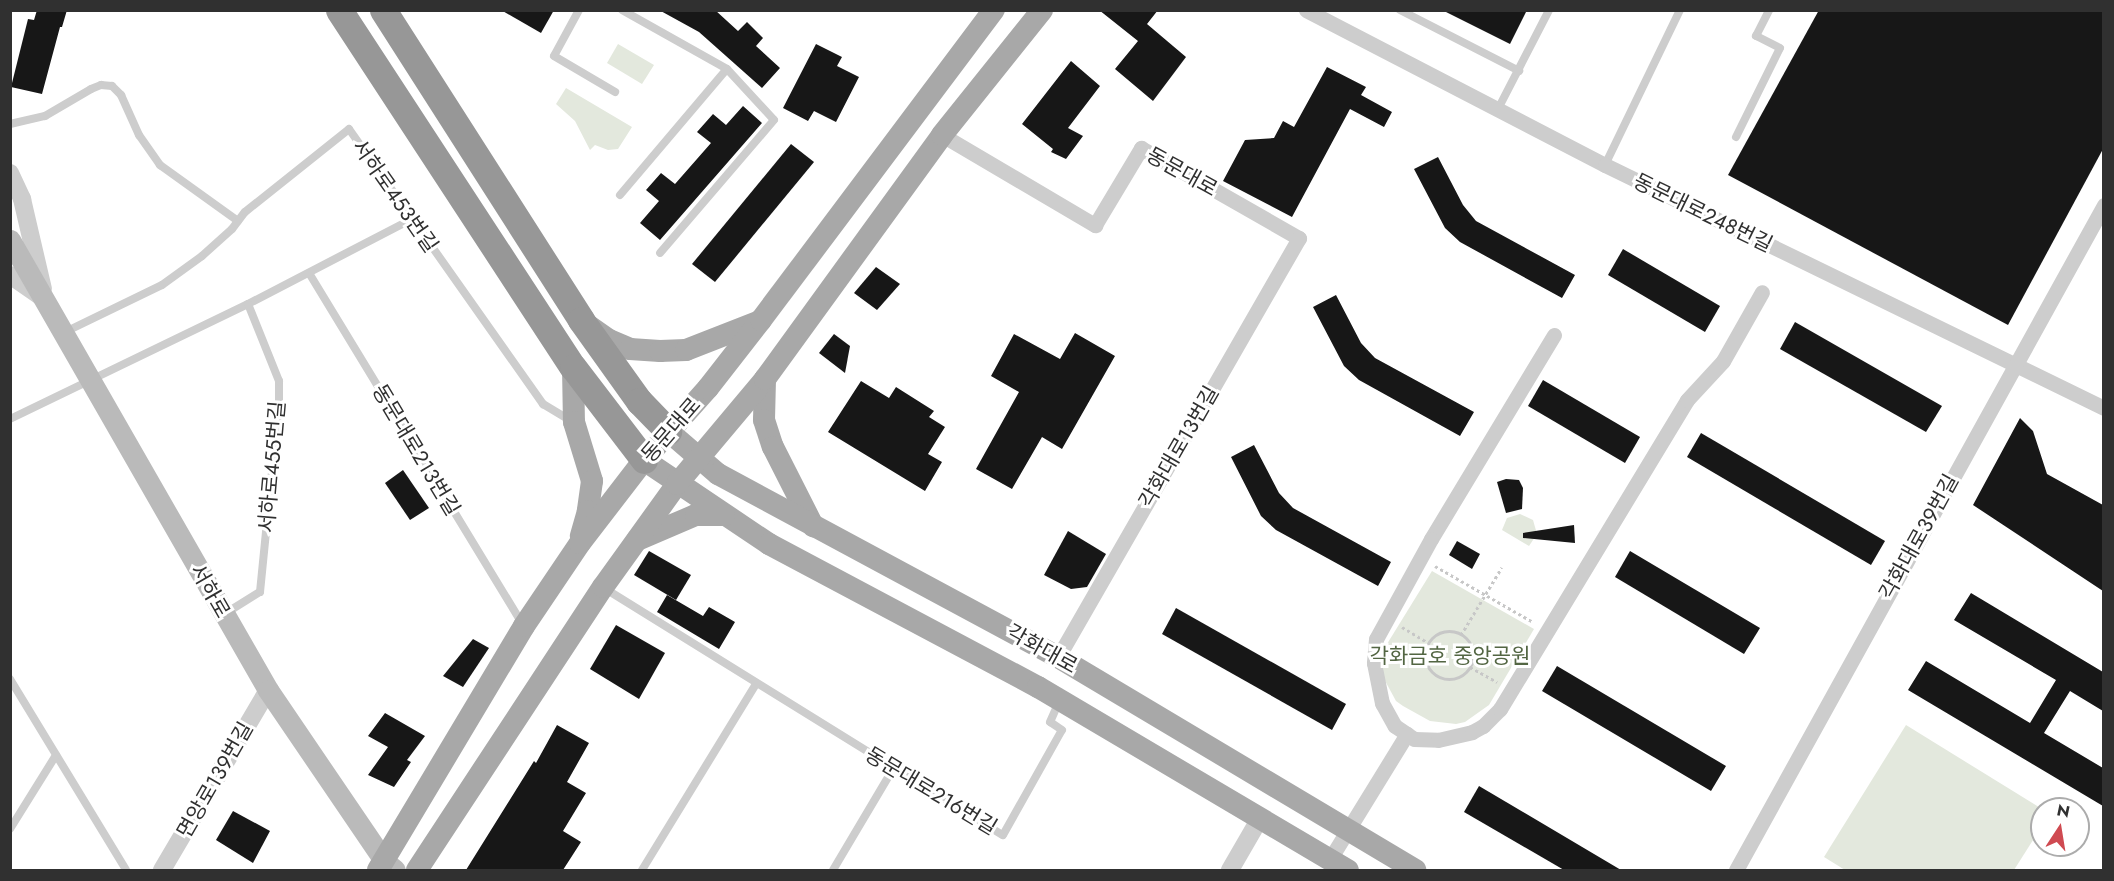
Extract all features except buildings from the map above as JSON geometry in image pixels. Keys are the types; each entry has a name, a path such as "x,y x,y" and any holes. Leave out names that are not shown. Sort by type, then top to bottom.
{"highway":[{"path":"339,10 573,368 644,460"},
{"path":"383,10 581,320 639,402 668,431"}],"main road":[{"name":"동문대로","path":"385,867 524,626 580,543 644,460 708,388 761,320 994,10"},
{"name":"동문대로","path":"417,870 603,587 677,484 765,379 942,135 1042,10"},
{"name":"서하로","path":"10,240 223,615 268,690 385,867"},
{"path":"581,320 609,340 630,349 660,351 686,350 761,320"},
{"path":"573,368 574,422 592,482 580,543"},
{"path":"765,379 764,420 773,447 813,526"},
{"name":"각화대로","path":"668,431 718,474 1058,657 1415,870"},
{"name":"각화대로","path":"644,460 770,544 1060,700 1259,820 1339,865"},
{"path":"637,540 696,515 724,515"}],"street":[{"name":"동문대로248번길","path":"1306,10 1605,165 2103,408"},
{"name":"동문대로","path":"942,135 1095,225 1141,148 1299,238"},
{"path":"10,173 22,199 45,299"},
{"name":"각화대로39번길","path":"1736,870 2103,205"},
{"name":"각화대로13번길","path":"1058,657 1299,238"},
{"path":"10,275 45,299"},
{"path":"1554,335 1420,557 1376,639 1374,663 1376,683 1387,717 1414,739 1438,740 1472,732 1490,721 1548,630 1687,400 1724,361 1762,292"},
{"name":"면앙로139번길","path":"162,870 268,690"},
{"path":"1339,865 1348,831 1407,734"},
{"path":"1230,870 1259,820"}],"lane":[{"path":"579,10 554,56 615,92"},
{"path":"622,10 727,69 774,120 660,253"},
{"path":"1400,10 1519,70"},
{"path":"1498,109 1549,10"},
{"path":"1605,165 1680,10"},
{"path":"1736,137 1780,48 1756,36 1769,10"},
{"path":"620,195 727,69"},
{"path":"10,124 45,116 92,89 101,85 111,86 122,95 147,150 160,165 238,221"},
{"name":"서하로453번길","path":"63,333 162,285 202,256 261,198 310,163 349,129 410,220 543,404 574,422"},
{"path":"10,419 248,304 410,220"},
{"name":"동문대로213번길","path":"309,273 524,626"},
{"name":"서하로455번길","path":"223,615 260,592 279,401 279,381 248,304"},
{"name":"동문대로216번길","path":"603,587 893,769 1003,835 1062,730 1050,722 1060,700"},
{"path":"10,679 126,870"},
{"path":"642,870 756,684"},
{"path":"10,829 56,754"},
{"path":"833,870 893,769"}],"path":[{"path":"1420,557 1548,630"},
{"path":"1461,635 1502,567"},
{"path":"1386,617 1429,643"},
{"path":"1447,631 1461,635 1472,648 1473,659 1470,667 1460,676 1450,679 1439,677 1426,661 1429,643 1437,634 1447,631"},
{"path":"1470,667 1511,690"}],"green space":[{"path":"618,44 654,65 642,84 607,63"},
{"path":"566,88 632,127 618,149 608,150 595,145 590,150 575,121 556,104"},
{"path":"1520,514 1533,520 1537,534 1529,546 1502,530 1507,518"},
{"name":"각화금호 중앙공원","path":"1432,571 1534,629 1489,705 1465,722 1456,724 1430,721 1403,706 1396,701 1383,677 1382,666 1387,644"},
{"path":"1906,725 2030,802 2030,845 2014,870 1845,870 1824,857"}]}
